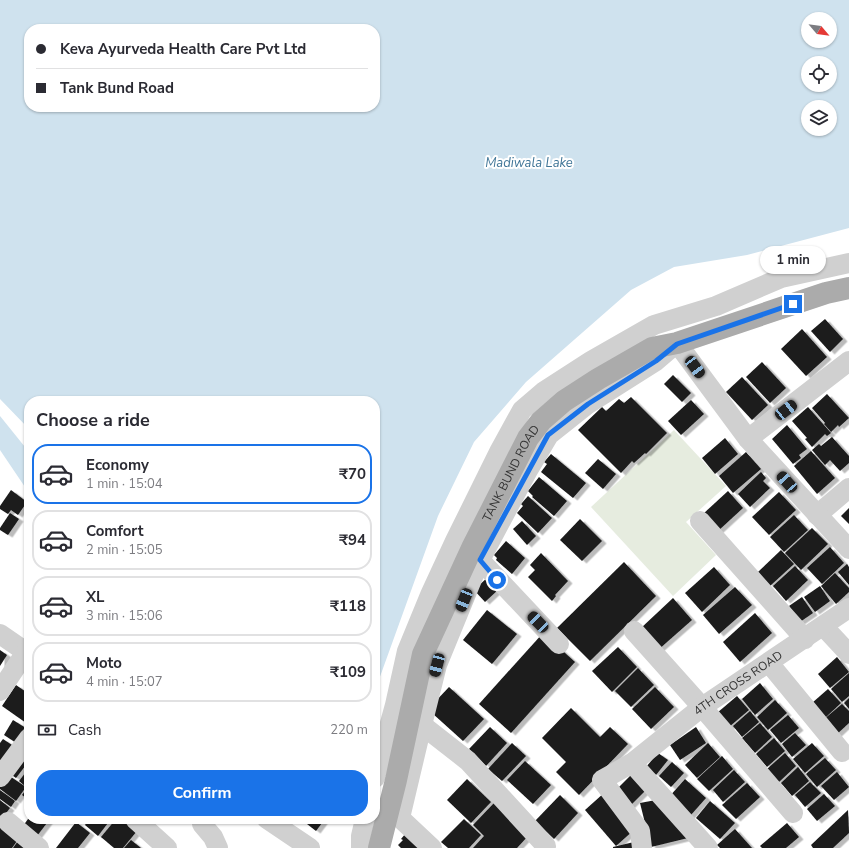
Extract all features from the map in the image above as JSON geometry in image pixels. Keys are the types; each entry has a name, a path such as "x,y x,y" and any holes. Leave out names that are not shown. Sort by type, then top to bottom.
{"main road":[{"name":"TANK BUND ROAD","path":"379,848 396,780 423,654 472,548 528,438 541,421 575,393 652,348 677,344 826,294 849,288"}],"street":[{"path":"380,760 395,705 407,651 430,595 455,541 500,450 522,410 543,392 573,372 654,325 716,306 781,278 849,264"},
{"path":"432,848 400,818 437,665 480,560 548,435 588,404 656,361 677,344 748,439 849,550"},
{"path":"748,439 849,361"},
{"path":"816,515 849,488"},
{"path":"700,521 805,639"},
{"path":"480,560 559,644"},
{"name":"4TH CROSS ROAD","path":"642,848 640,830 602,780 632,763 660,739 702,707 849,608"},
{"path":"823,626 849,654"},
{"path":"634,631 702,707 792,813"},
{"path":"0,634 24,650"},
{"path":"0,691 24,658"},
{"path":"769,663 842,752"},
{"path":"422,725 468,761 546,846"},
{"path":"603,770 650,738 660,739"},
{"path":"0,777 24,745"},
{"path":"632,763 708,848"},
{"path":"8,822 39,848"},
{"path":"141,824 167,848"},
{"path":"202,824 213,837 218,848"},
{"path":"274,824 310,848"},
{"path":"361,848 364,824"}],"shaded area":[{"path":"674,430 726,486 686,522 716,555 673,596 591,507"}],"water":[{"name":"Madiwala Lake","path":"0,0 849,0 849,228 747,255 674,267 631,290 526,382 474,442 438,516 380,677 380,396 24,396 24,424 0,399"},
{"path":"0,416 24,446 24,486 0,450"}],"building":[{"path":"825,319 843,339 830,352 811,331"},
{"path":"802,329 827,357 806,376 781,349"},
{"path":"762,362 786,388 770,403 746,377"},
{"path":"673,375 691,393 682,402 664,384"},
{"path":"742,377 768,405 752,420 726,392"},
{"path":"827,394 849,418 839,427 838,425 831,432 812,408"},
{"path":"631,397 667,433 646,454 645,453 634,463 632,461 621,473 578,430 602,407 606,411 619,399 624,403"},
{"path":"691,400 704,414 681,435 668,421"},
{"path":"808,407 831,433 827,436 825,434 812,447 805,439 807,438 792,421"},
{"path":"787,425 807,449 799,455 801,458 793,464 772,439"},
{"path":"832,437 849,456 849,463 840,471 830,460 825,465 812,450 819,444 821,446"},
{"path":"725,438 738,454 715,474 702,458"},
{"path":"811,451 835,478 817,494 794,466"},
{"path":"746,452 761,469 733,493 719,476"},
{"path":"551,454 586,483 573,498 541,472 547,464 544,462"},
{"path":"598,459 616,474 603,489 585,473"},
{"path":"761,472 766,478 763,481 770,488 750,507 738,494"},
{"path":"539,477 567,501 554,516 532,497 533,496 528,491"},
{"path":"11,490 24,500 24,506 18,515 11,510 8,514 0,509 0,506"},
{"path":"728,491 743,508 718,531 703,514"},
{"path":"779,492 796,510 769,535 752,517"},
{"path":"528,496 552,518 538,533 517,513 523,506 521,504"},
{"path":"849,508 849,524 841,516"},
{"path":"10,513 19,519 8,535 0,530 0,528"},
{"path":"794,515 808,530 784,552 770,537"},
{"path":"580,519 602,541 582,561 560,540"},
{"path":"522,521 536,536 527,545 513,529"},
{"path":"812,528 828,544 801,570 785,553"},
{"path":"506,541 525,558 512,574 496,560 497,558 494,555"},
{"path":"830,547 844,563 822,584 807,568"},
{"path":"781,550 794,564 770,586 758,572"},
{"path":"541,553 568,581 555,595 556,596 552,601 528,577 535,570 530,565"},
{"path":"624,562 656,596 590,661 557,628"},
{"path":"847,564 849,567 849,585 838,572"},
{"path":"795,566 808,580 786,601 773,586"},
{"path":"714,567 730,585 702,612 685,593"},
{"path":"835,573 849,588 849,592 836,604 821,586"},
{"path":"489,576 500,588 485,602 474,590"},
{"path":"820,586 830,601 815,612 804,597"},
{"path":"735,587 752,605 719,634 703,615"},
{"path":"802,597 813,613 800,622 789,606"},
{"path":"673,598 692,620 658,650 640,629"},
{"path":"487,610 517,634 492,664 463,640"},
{"path":"755,613 772,633 740,662 723,642"},
{"path":"543,633 575,662 511,733 479,704"},
{"path":"618,647 637,667 612,692 592,671"},
{"path":"0,650 7,655 0,666"},
{"path":"837,657 849,672 830,688 818,674"},
{"path":"638,668 654,685 631,707 615,691"},
{"path":"849,673 849,696 842,702 831,689"},
{"path":"760,683 773,699 755,715 742,699"},
{"path":"16,685 24,691 24,721 2,706"},
{"path":"449,687 484,719 463,741 432,713 433,704"},
{"path":"655,687 674,707 651,729 632,709"},
{"path":"828,689 841,703 825,718 812,703"},
{"path":"737,696 749,710 729,727 717,713"},
{"path":"849,698 849,709 844,703"},
{"path":"775,700 787,713 768,730 757,717"},
{"path":"842,704 849,711 849,723 836,735 823,720"},
{"path":"571,708 600,737 610,727 628,744 579,795 556,772 566,762 542,738"},
{"path":"750,711 759,722 742,737 733,726"},
{"path":"788,715 799,728 781,743 770,730"},
{"path":"13,720 24,727 24,740 21,746 4,735"},
{"path":"760,723 772,737 755,753 742,738"},
{"path":"490,727 507,743 486,766 469,749"},
{"path":"696,727 706,743 680,760 670,745"},
{"path":"795,733 806,745 792,757 782,744"},
{"path":"774,738 785,751 767,767 756,754"},
{"path":"3,739 18,749 0,766 0,743"},
{"path":"512,743 526,756 502,781 488,769"},
{"path":"708,743 720,757 697,778 685,765"},
{"path":"812,743 824,756 805,773 793,759"},
{"path":"658,753 668,760 656,775 646,767"},
{"path":"785,753 796,766 778,783 767,769"},
{"path":"24,754 24,768 16,778 9,773"},
{"path":"722,756 733,769 709,791 697,779"},
{"path":"825,758 836,770 817,787 806,774"},
{"path":"525,761 551,785 533,804 507,780"},
{"path":"672,762 684,773 671,787 659,776"},
{"path":"798,767 809,781 792,796 781,783"},
{"path":"734,770 745,782 723,802 713,790"},
{"path":"635,771 650,786 630,806 615,791"},
{"path":"837,772 849,787 834,800 821,786"},
{"path":"24,774 24,785 19,781"},
{"path":"8,775 24,786 24,790 16,801 0,789 0,785"},
{"path":"467,779 491,802 471,823 447,800"},
{"path":"685,779 706,798 690,816 669,797"},
{"path":"810,782 821,793 805,807 795,795"},
{"path":"747,783 760,797 736,819 722,805"},
{"path":"0,790 15,801 11,807 0,799"},
{"path":"604,793 635,829 616,846 585,810"},
{"path":"824,794 835,806 817,821 807,809"},
{"path":"560,795 578,813 554,839 535,821"},
{"path":"0,800 10,808 0,821"},
{"path":"656,800 688,838 651,847 640,803"},
{"path":"710,801 735,823 720,839 696,818"},
{"path":"494,803 528,836 517,848 473,848 484,836 473,825"},
{"path":"848,810 849,833 833,848 813,848 811,845"},
{"path":"464,819 481,835 469,848 448,848 441,842"},
{"path":"787,823 799,837 786,848 762,848 760,846"},
{"path":"24,824 46,824 37,836 23,826"},
{"path":"74,824 79,824 90,833 78,848 56,848"},
{"path":"86,824 107,824 98,836"},
{"path":"112,824 129,824 137,831 123,848 114,848 101,837"},
{"path":"307,824 321,824 316,831"},
{"path":"0,827 17,841 12,848 0,848"},
{"path":"735,829 752,848 720,848 717,845"},
{"path":"406,833 421,848 401,848 398,845 403,840 401,839"},
{"path":"131,840 141,848 124,848"},
{"path":"18,841 27,848 13,848"},
{"path":"634,842 635,848 613,848 613,847"}],"route":[{"path":"497,580 480,560 548,435 588,404 656,361 677,344 793,304"}]}
